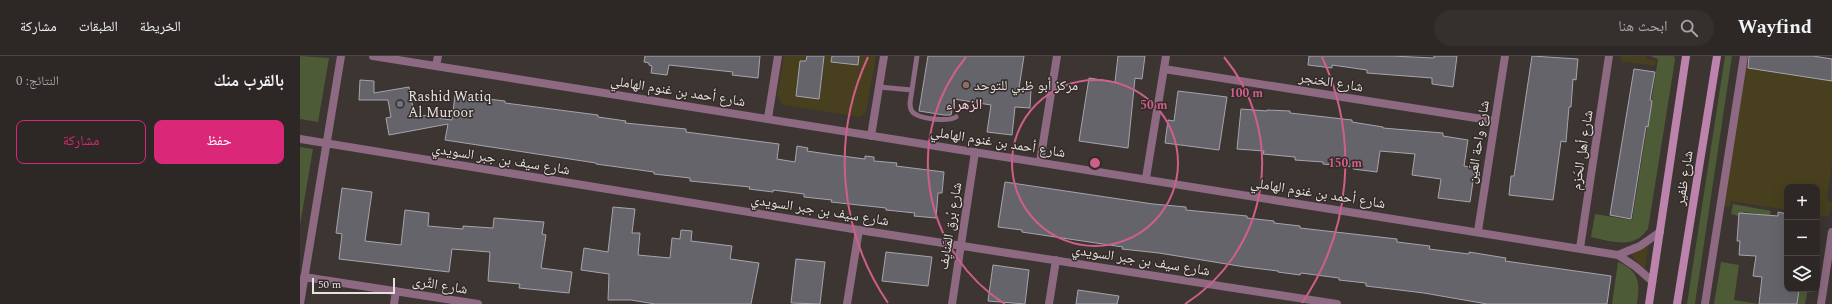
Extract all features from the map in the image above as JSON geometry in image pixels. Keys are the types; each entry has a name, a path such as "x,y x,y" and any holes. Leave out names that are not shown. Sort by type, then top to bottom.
{"main road":[{"name":"شارع ظفير","path":"1649,304 1686,56"},
{"name":"شارع ظفير","path":"1677,304 1717,56"}],"street":[{"path":"300,304 302,278 341,56"},
{"name":"شارع أحمد بن غنوم الهاملي","path":"373,56 1580,248 1618,255 1636,267 1652,282"},
{"path":"436,66 438,56"},
{"path":"768,118 778,56"},
{"path":"871,136 884,56"},
{"path":"1040,162 1057,56"},
{"path":"1146,178 1166,56"},
{"name":"شارع واحة العَين","path":"1478,231 1505,56"},
{"name":"شارع أهل الحَزم","path":"1580,248 1610,56"},
{"path":"1706,304 1744,56"},
{"name":"شارع الخنجر","path":"1164,69 1495,121"},
{"name":"شارع سيف بن جبر السويدي","path":"300,139 859,230 1337,304"},
{"name":"شارع بُرق المَنايِف","path":"952,304 975,152"},
{"path":"848,304 859,230"},
{"path":"1618,255 1640,246 1660,232"},
{"path":"1821,304 1832,232"},
{"path":"1050,304 1056,260"},
{"name":"شارع الثَّرى","path":"302,278 478,304"},
{"path":"394,304 396,292"}],"lane":[{"path":"917,56 910,106 916,115 946,120 956,117"},
{"path":"879,87 912,90"}],"green space":[{"path":"300,56 329,58 318,122 300,119"},
{"path":"1650,56 1674,56 1675,60 1648,229 1639,238 1628,242 1615,242 1591,237 1595,214 1632,220 1658,59"},
{"path":"1725,56 1732,56 1695,304 1687,304"},
{"path":"300,147 313,149 300,225"},
{"path":"1733,204 1771,211 1770,215 1784,218 1744,212 1743,217 1731,214"},
{"path":"1618,262 1631,269 1637,278 1637,304 1612,304"},
{"path":"1721,262 1739,265 1734,300 1759,304 1714,304"},
{"path":"1791,292 1807,292 1805,304 1789,304"}],"sand":[{"path":"784,56 876,56 866,112 860,117 783,105 777,95"},
{"path":"1620,56 1647,56 1646,59 1656,60 1655,66 1621,61"},
{"path":"1746,65 1832,79 1832,163 1827,198 1832,204 1830,213 1827,216 1820,215 1820,184 1784,184 1784,210 1731,201 1730,207 1724,206"},
{"path":"1649,244 1645,269 1631,255"}],"building":[{"path":"645,56 760,56 758,78 732,75 733,72 669,65 667,75 651,73 652,66 649,65 649,63 644,62"},
{"path":"807,56 824,56 819,99 796,96 800,61 806,61"},
{"path":"832,56 859,56 858,65 831,62"},
{"path":"928,56 1024,56 1019,88 1031,89 1030,108 1015,107 1012,135 987,132 991,105 954,99 951,115 919,111"},
{"path":"1118,56 1145,56 1142,79 1135,78 1128,148 1079,141 1089,78 1115,82"},
{"path":"1309,56 1392,56 1434,58 1434,56 1457,56 1453,87 1432,84 1432,78 1367,73 1367,70 1332,65 1332,68 1308,65"},
{"path":"1532,56 1578,59 1576,80 1573,79 1566,142 1561,141 1553,200 1509,195 1511,176 1514,176"},
{"path":"1749,56 1813,56 1832,59 1832,81 1748,68"},
{"path":"1634,69 1655,72 1650,100 1652,101 1648,127 1646,126 1631,219 1610,215"},
{"path":"360,80 374,81 374,93 409,87 415,118 435,113 436,118 452,120 455,95 505,101 505,103 598,115 598,117 626,121 625,123 686,129 686,132 779,144 777,159 795,162 797,146 808,148 807,151 834,155 865,159 865,156 874,157 874,161 897,163 896,166 944,172 942,193 938,193 936,218 914,216 915,213 831,202 832,200 804,197 804,194 773,190 773,192 749,189 750,187 690,181 690,178 654,174 654,172 445,140 448,124 389,135 386,118 391,117 388,100 359,100"},
{"path":"1178,91 1227,97 1219,150 1165,143 1168,120 1174,121"},
{"path":"1241,109 1290,111 1290,113 1352,120 1352,122 1383,128 1443,133 1443,136 1468,140 1464,166 1475,168 1470,202 1438,198 1441,179 1412,175 1415,154 1380,151 1377,172 1353,169 1353,167 1323,164 1323,162 1295,160 1295,157 1263,154 1264,151 1237,149"},
{"path":"1005,182 1153,204 1186,207 1186,210 1247,216 1247,218 1300,226 1300,228 1397,239 1397,242 1430,246 1429,249 1469,254 1469,252 1506,258 1505,261 1611,276 1607,304 1487,304 1424,293 1366,286 1366,283 1339,280 1339,278 1301,273 1300,275 1278,272 1159,253 1122,249 1123,247 1022,232 1022,230 998,227"},
{"path":"342,188 372,192 365,241 401,245 405,210 429,213 428,226 463,229 463,226 493,228 494,218 544,222 542,234 546,235 541,268 572,272 569,293 519,288 520,284 488,281 490,252 452,249 449,272 339,259 342,234 336,233"},
{"path":"613,207 635,209 632,233 640,233 638,255 670,258 672,238 680,239 681,230 692,231 691,241 732,246 730,259 759,263 751,304 655,304 631,300 608,300 609,274 581,270 584,248 608,252"},
{"path":"1778,212 1784,213 1784,292 1799,292 1797,304 1759,304 1762,277 1753,276 1756,256 1739,255 1740,241 1737,241 1739,213 1778,216"},
{"path":"886,252 932,257 928,286 882,281"},
{"path":"796,259 825,262 820,304 791,303"},
{"path":"993,265 1029,270 1025,304 988,301"},
{"path":"1078,290 1119,296 1117,304 1076,304"}],"place":[{"name":"مركز أبو ظبي للتوحد","path":"966,85"},
{"name":"Rashid Watiq Al Muroor","path":"400,104"}],"district":[{"name":"الزهراء","path":"964,104"}]}
